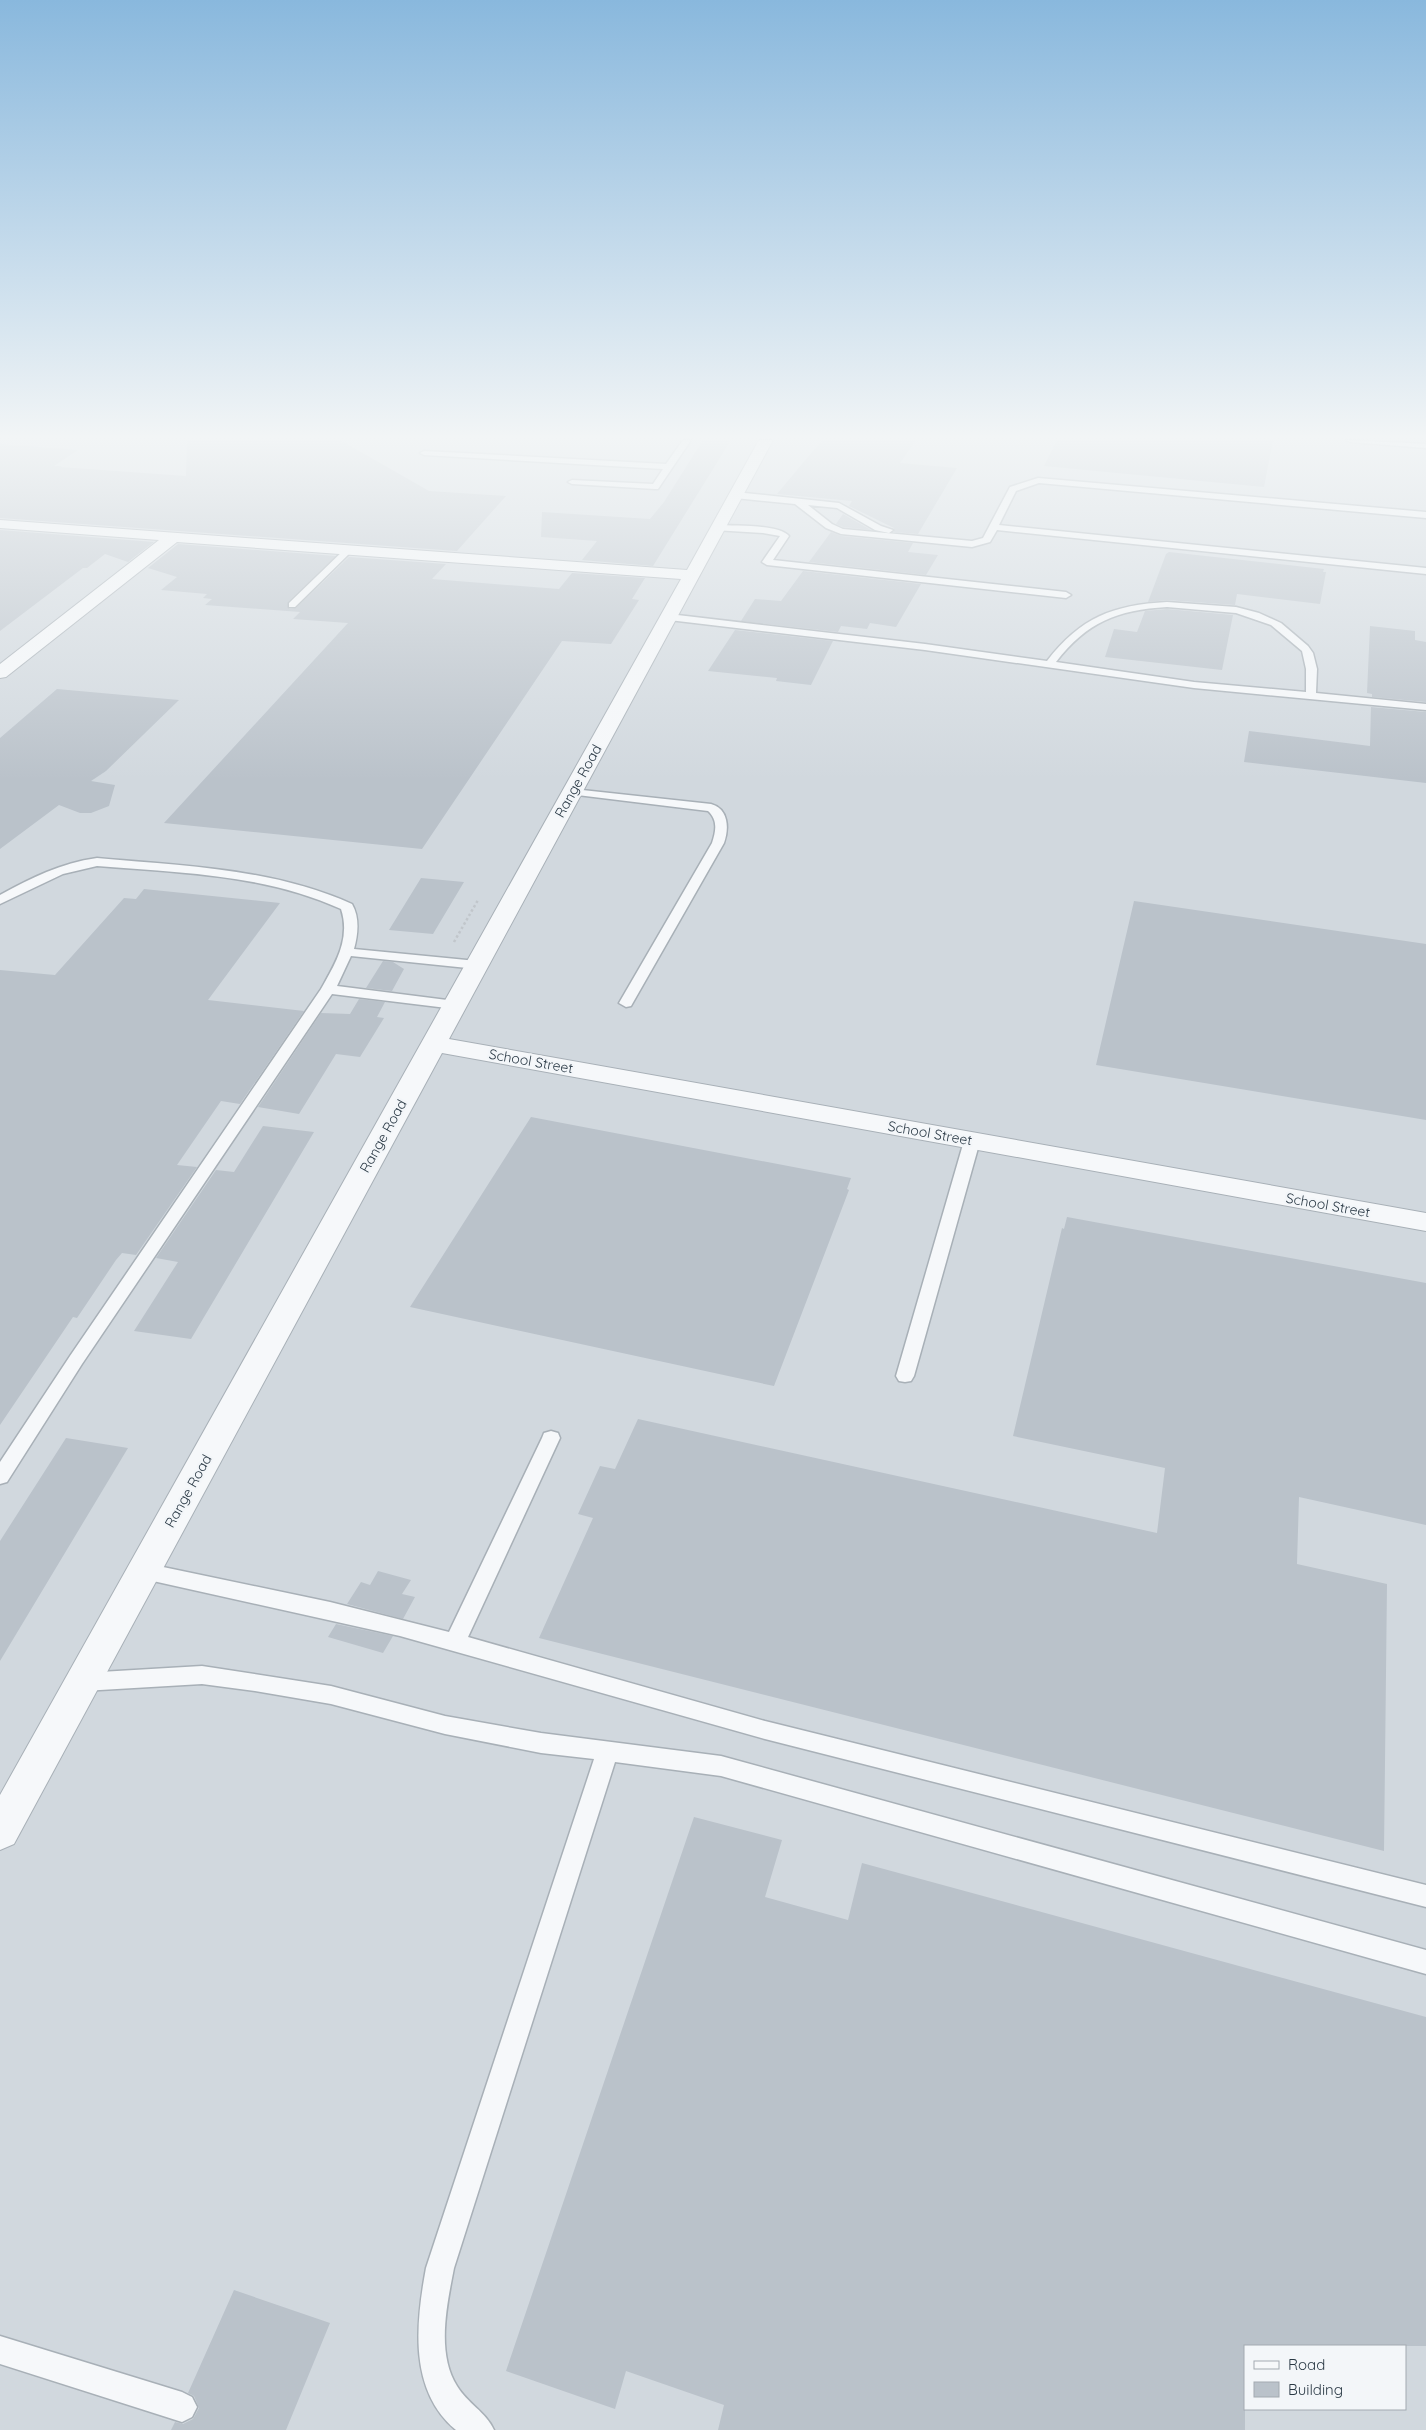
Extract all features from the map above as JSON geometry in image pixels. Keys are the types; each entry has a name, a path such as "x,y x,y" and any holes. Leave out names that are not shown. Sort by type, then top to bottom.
{"street":[{"path":"0,673 150,553"},
{"path":"396,553 691,575"},
{"name":"Range Road","path":"0,1832 691,575 709,553"},
{"name":"School Street","path":"434,1044 1426,1222"}],"lane":[{"path":"292,606 346,553"},
{"path":"772,553 767,562 1066,595"},
{"path":"1253,553 1426,571"},
{"path":"1049,665 1069,639 1086,626 1111,613 1139,606 1163,604 1197,606 1258,616 1272,621 1286,631 1308,652 1312,668 1311,695"},
{"path":"669,617 916,646 1194,685 1426,706"},
{"path":"573,792 711,808 719,814 722,822 722,832 718,843 626,1003"},
{"path":"0,900 50,874 86,863 98,862 248,876 300,886 347,907 353,920 347,952 328,989 82,1352 0,1477"},
{"path":"347,952 477,965"},
{"path":"328,989 455,1005"},
{"path":"905,1376 972,1140"},
{"path":"455,1642 551,1438"},
{"path":"144,1571 330,1610 455,1642 765,1730 1426,1896"},
{"path":"83,1682 202,1675 255,1682 331,1696 445,1725 540,1742 721,1766 1426,1962"},
{"path":"480,2430 452,2405 436,2376 430,2348 432,2309 438,2276 607,1752"},
{"path":"0,2350 182,2406"}],"shaded area":[{"path":"0,553 1426,553 1426,2430 0,2430"}],"building":[{"path":"0,553 139,553 128,562 105,554 87,568 83,568 0,631"},
{"path":"166,553 302,553 336,556 288,602 289,609 296,608 349,557 446,564 432,579 559,589 572,573 645,578 632,599 639,600 611,644 562,641 422,849 164,823 348,623 293,619 300,612 205,605 212,599 203,598 207,594 161,590 177,577 148,568"},
{"path":"587,553 661,553 653,566 582,560"},
{"path":"815,553 938,555 926,575 809,562"},
{"path":"1182,553 1324,569 1323,572 1326,572 1320,604 1237,594 1235,605 1167,600 1148,602 1166,554"},
{"path":"803,571 921,584 896,627 870,623 867,629 841,626 838,632 741,621 755,599 781,601"},
{"path":"1167,609 1233,615 1222,670 1105,657 1114,629 1137,632 1145,611"},
{"path":"1370,626 1415,631 1415,640 1426,642 1426,702 1372,697 1372,694 1367,693"},
{"path":"735,630 833,641 811,685 776,681 777,678 708,671"},
{"path":"57,689 179,700 106,771 91,781 115,785 109,806 91,813 80,813 59,805 0,849 0,738"},
{"path":"1371,707 1426,712 1426,783 1244,762 1249,731 1370,746"},
{"path":"421,878 464,882 433,934 389,930"},
{"path":"144,889 280,903 208,1000 304,1011 240,1104 221,1101 177,1165 197,1167 136,1255 122,1253 116,1260 77,1318 73,1317 0,1425 0,970 55,975 124,898 136,899"},
{"path":"1134,901 1426,944 1426,1120 1096,1065"},
{"path":"383,961 393,962 404,969 392,991 366,988"},
{"path":"359,999 385,1002 377,1017 384,1018 360,1057 336,1054 299,1114 258,1107 321,1013 350,1014"},
{"path":"531,1117 851,1178 847,1189 849,1190 774,1386 410,1307"},
{"path":"263,1126 314,1132 191,1339 134,1331 178,1262 156,1258 216,1170 234,1172"},
{"path":"1067,1217 1426,1283 1426,1525 1299,1497 1297,1564 1387,1584 1384,1851 539,1638 593,1518 578,1514 600,1466 615,1469 638,1419 1157,1533 1165,1468 1013,1436 1062,1228 1064,1229"},
{"path":"66,1438 128,1448 0,1661 0,1541"},
{"path":"378,1571 411,1580 402,1594 415,1597 403,1619 347,1604 361,1582 370,1585"},
{"path":"336,1624 393,1636 383,1653 328,1637"},
{"path":"694,1817 782,1840 765,1897 848,1920 862,1863 1426,2017 1426,2346 1244,2345 1245,2430 718,2430 724,2405 626,2371 615,2409 506,2371"},
{"path":"234,2290 330,2323 286,2430 171,2430 175,2422 183,2424 193,2419 199,2408 194,2396 188,2393"}]}
